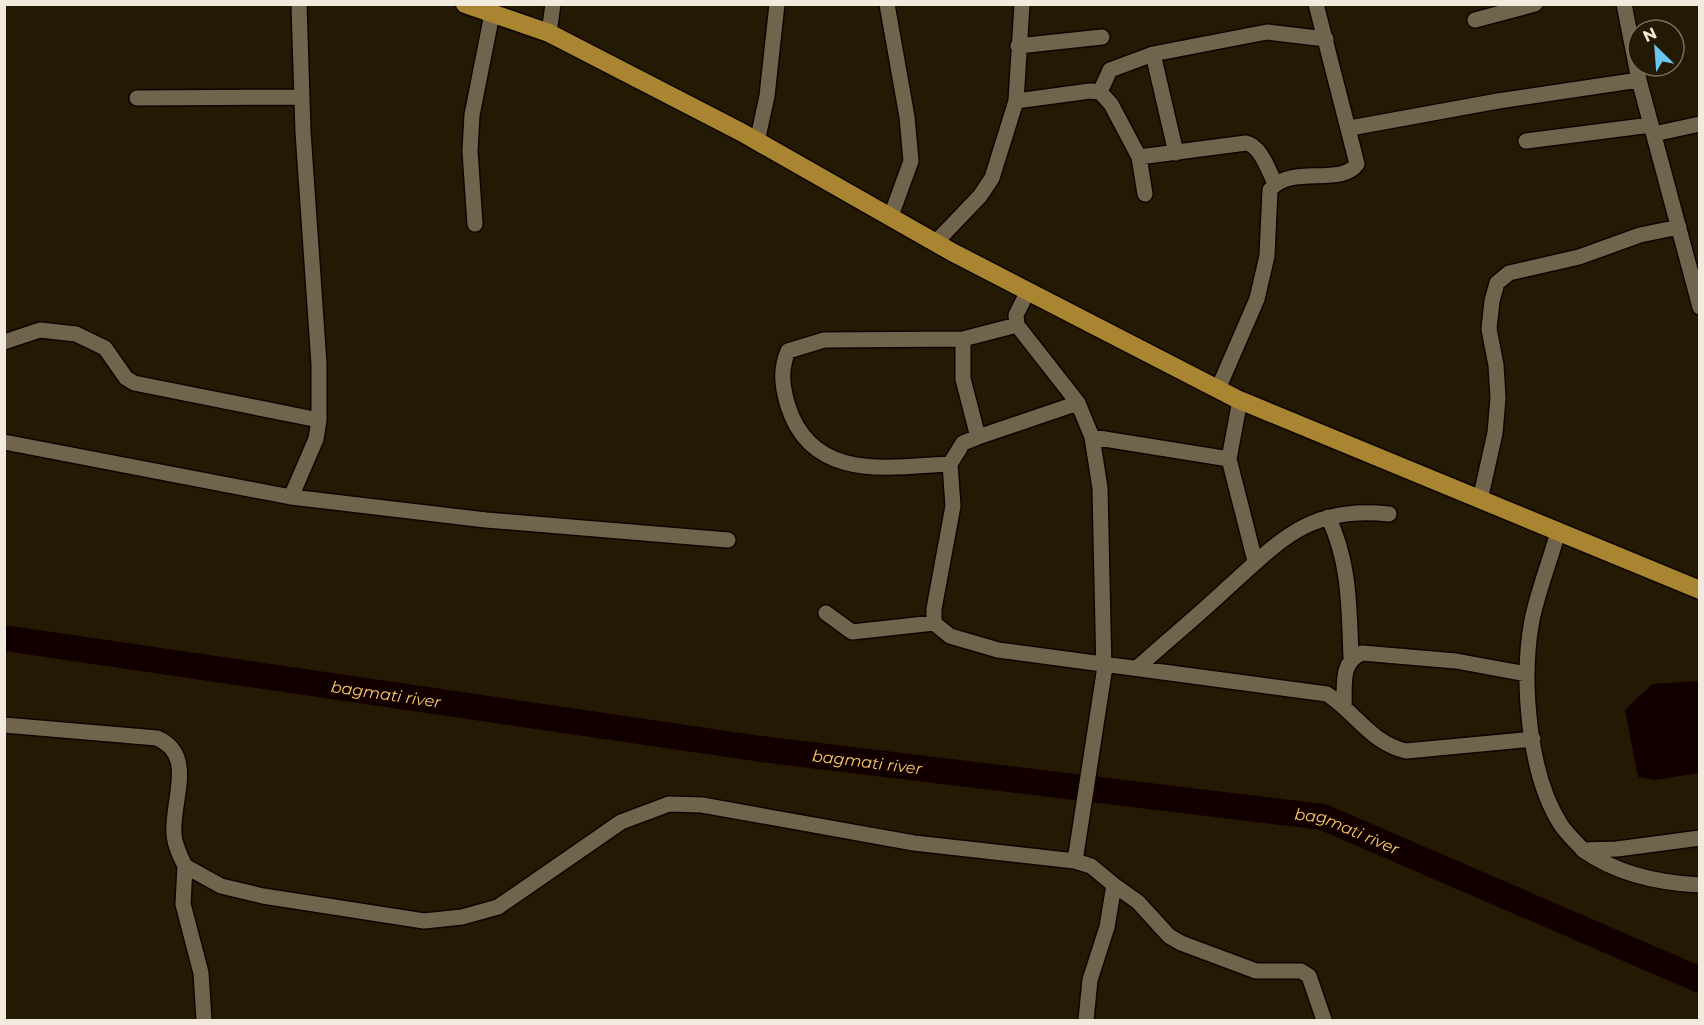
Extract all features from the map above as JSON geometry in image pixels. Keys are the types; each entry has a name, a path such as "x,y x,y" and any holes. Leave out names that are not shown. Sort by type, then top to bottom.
{"main road":[{"path":"465,4 549,33 757,142 1028,291 1240,400 1700,590"}],"street":[{"path":"291,497 316,439 319,420 319,364 302,96 299,4"},
{"path":"549,33 553,4"},
{"path":"757,142 767,96 777,4"},
{"path":"887,4 907,117 911,161 891,216"},
{"path":"936,242 980,196 992,178 1016,101 1022,4"},
{"path":"1218,389 1257,298 1267,256 1270,190 1275,183 1286,178 1346,172 1357,164 1350,128 1316,4"},
{"path":"1475,21 1535,4"},
{"path":"1624,4 1639,80 1700,307"},
{"path":"475,224 470,151 472,115 492,14"},
{"path":"1100,92 1110,69 1153,54 1267,32 1326,39"},
{"path":"1018,46 1102,36"},
{"path":"1153,54 1176,153"},
{"path":"1350,128 1498,101 1639,80"},
{"path":"1016,101 1090,91 1100,92 1111,104 1139,158 1145,194"},
{"path":"137,98 302,96"},
{"path":"1527,141 1700,124"},
{"path":"1139,158 1246,143 1253,144 1275,183"},
{"path":"1480,500 1496,433 1497,376 1489,329 1492,301 1497,283 1509,273 1579,257 1640,235 1679,227"},
{"path":"1028,291 1016,315 1017,325 1078,403 1092,437 1100,488 1103,537 1101,618 1104,668 1075,861"},
{"path":"950,464 889,467 846,465 826,457 813,446 791,416 782,381 783,363 788,351 824,340 963,339 1017,325"},
{"path":"4,342 40,330 76,334 105,348 126,378 134,383 319,420"},
{"path":"963,339 963,379 978,437"},
{"path":"1240,400 1229,459 1255,561"},
{"path":"934,623 939,574 953,506 950,464 963,443 1078,403"},
{"path":"1092,437 1229,459"},
{"path":"4,442 291,497 486,520 728,540"},
{"path":"1137,668 1285,536 1328,517 1364,511 1389,514"},
{"path":"1328,517 1340,541 1346,569 1351,657 1345,668 1344,706"},
{"path":"1558,532 1533,618 1526,674 1533,739 1552,806 1562,826 1582,850 1605,865 1631,874 1700,885"},
{"path":"826,613 852,632 934,623 950,636 998,650 1104,668 1137,668 1327,694 1344,706 1369,732 1390,747 1406,751 1533,739"},
{"path":"1351,657 1362,653 1456,661 1526,674"},
{"path":"4,725 157,738 170,743 179,759 174,835 185,866 183,904 201,973 204,1020"},
{"path":"185,866 221,886 263,896 424,921 462,917 498,907 621,822 669,804 702,804 914,843 1075,861 1091,866 1138,902 1169,936 1181,943 1256,971 1301,971 1309,976 1323,1020"},
{"path":"1582,850 1617,849 1700,838"},
{"path":"1086,1020 1090,980 1107,927 1114,885"}],"shaded area":[{"path":"1699,681 1699,773 1654,780 1638,777 1625,710 1652,684"}],"waterway":[{"name":"bagmati river","path":"4,638 761,749 1323,817 1700,980"}]}
